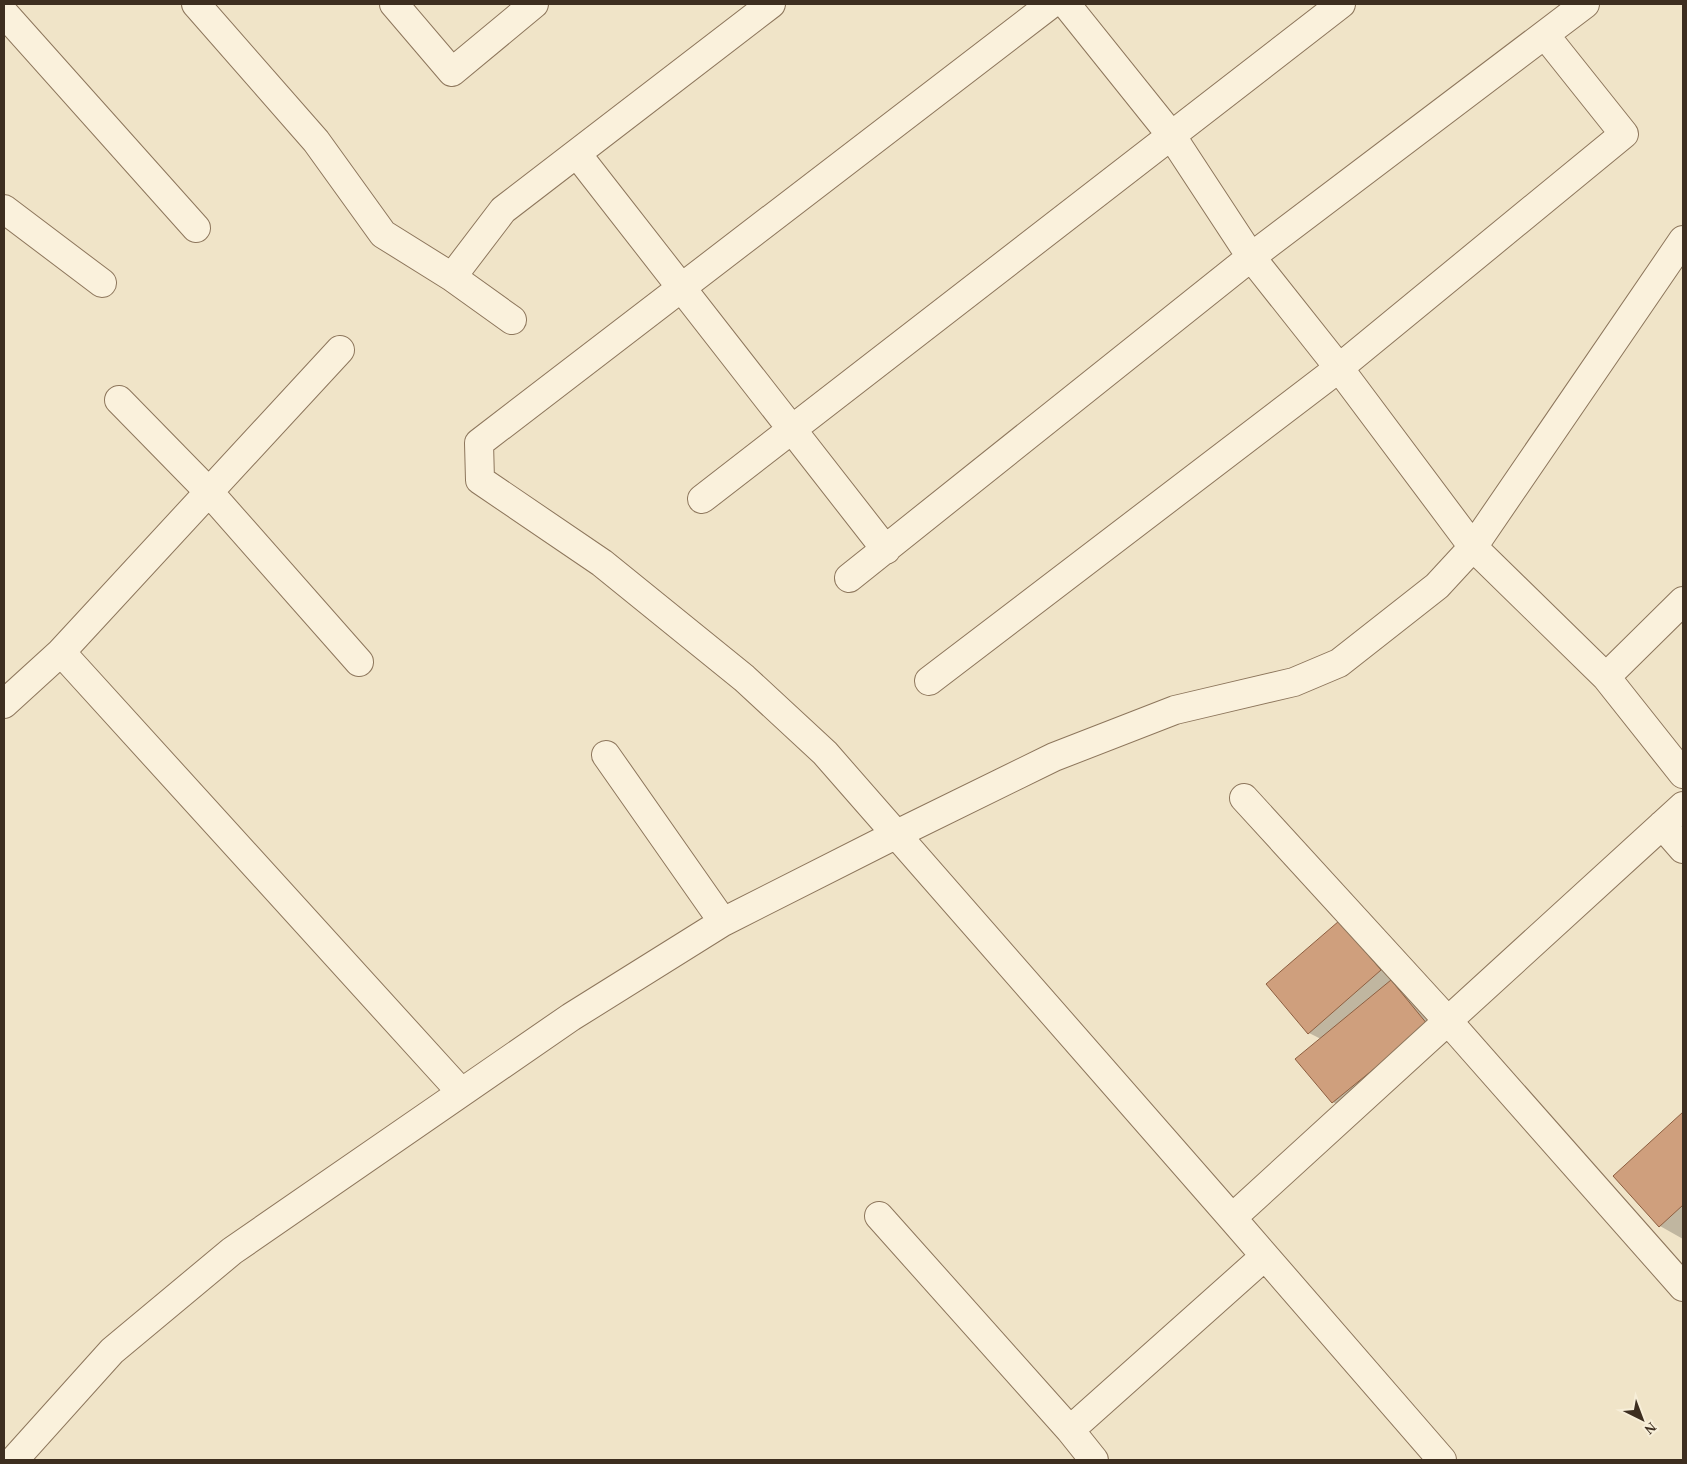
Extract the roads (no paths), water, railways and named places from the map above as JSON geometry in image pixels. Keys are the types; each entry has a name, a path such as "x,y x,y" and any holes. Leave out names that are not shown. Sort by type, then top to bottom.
{"street":[{"path":"196,4 316,141 383,234 452,277 512,320"},
{"path":"394,4 452,72 534,4"},
{"path":"452,277 503,210 771,4"},
{"path":"1051,4 479,443 480,480 602,563 744,678 825,753 1442,1460"},
{"path":"1066,4 1171,135 1251,257 1339,368 1473,547 1606,677 1683,774"},
{"path":"702,499 1341,4"},
{"path":"850,578 1251,257 1585,4"},
{"path":"4,12 196,228"},
{"path":"929,681 1339,368 1624,134 1545,35"},
{"path":"577,154 886,550"},
{"path":"4,209 102,283"},
{"path":"4,1450 13,1460 112,1351 232,1250 571,1017 723,922 1054,757 1175,710 1294,682 1339,663 1437,586 1473,547 1683,240"},
{"path":"4,704 61,652 340,350"},
{"path":"119,400 209,492 359,662"},
{"path":"1606,677 1683,601"},
{"path":"61,652 461,1092"},
{"path":"606,755 723,922"},
{"path":"1244,798 1448,1021 1683,1287"},
{"path":"1232,1218 1683,806"},
{"path":"1662,825 1683,849"},
{"path":"879,1216 1070,1430 1094,1460"},
{"path":"1070,1430 1265,1256"}]}
